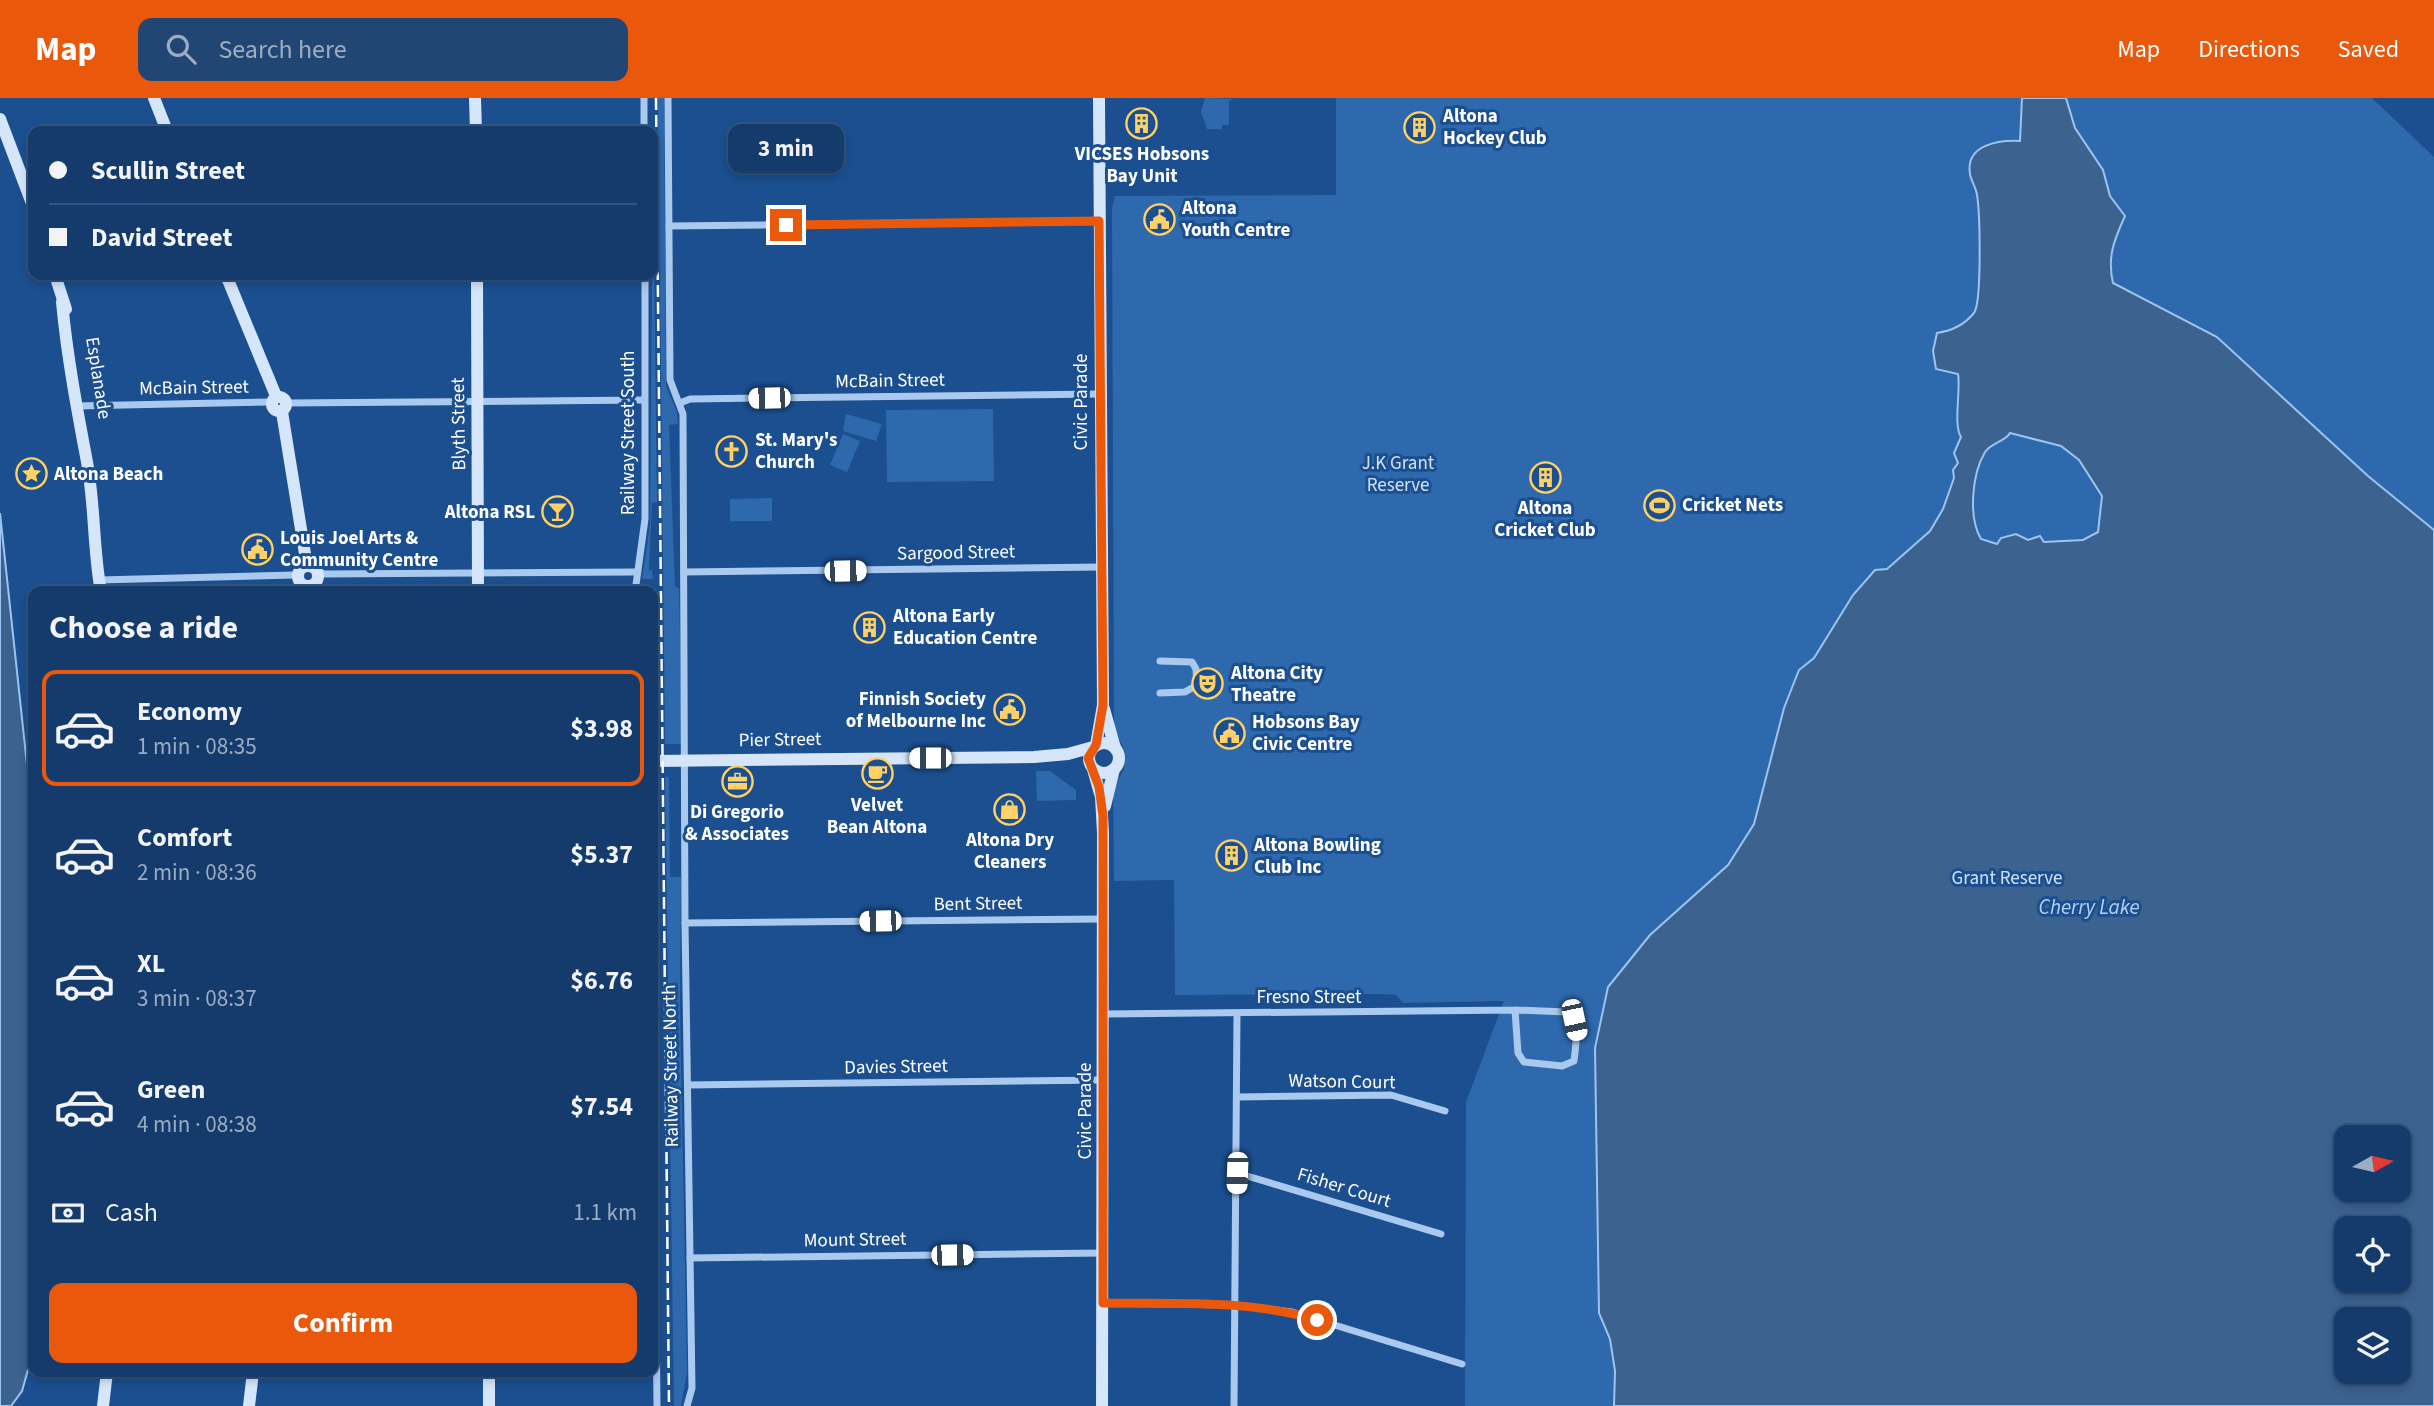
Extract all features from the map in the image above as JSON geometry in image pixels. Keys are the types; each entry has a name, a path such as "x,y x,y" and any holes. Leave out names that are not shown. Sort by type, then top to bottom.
{"street":[{"path":"154,98 165,126"},
{"path":"475,98 475,126"},
{"path":"643,98 644,126"},
{"name":"Railway Street North","path":"667,98 670,380 680,404 684,572 685,923 692,1388 687,1406"},
{"name":"Civic Parade","path":"1094,746 1103,705 1099,98"},
{"path":"0,119 28,193"},
{"path":"669,226 1099,221"},
{"name":"Esplanade","path":"56,280 69,318 104,586"},
{"path":"228,280 279,404 308,576"},
{"name":"Blyth Street","path":"477,280 479,586"},
{"name":"Railway Street South","path":"635,586 645,519 645,280"},
{"name":"McBain Street","path":"680,404 690,399 1101,394"},
{"name":"McBain Street","path":"79,406 644,400"},
{"name":"Sargood Street","path":"684,572 1102,567"},
{"path":"104,586 308,576 636,572"},
{"name":"Blyth Street","path":"480,573 483,586"},
{"path":"1160,661 1192,662 1196,669 1197,685 1185,692 1160,693"},
{"name":"Civic Parade","path":"1103,705 1115,748"},
{"path":"1104,743 1115,748 1119,761 1114,769 1101,773 1092,767 1089,754 1094,746 1104,743"},
{"name":"Pier Street","path":"658,761 1034,757 1068,754 1094,746"},
{"name":"Pier Street","path":"1034,757 1092,767"},
{"name":"Civic Parade","path":"1092,767 1103,816 1105,1080 1102,1406"},
{"name":"Civic Parade","path":"1103,816 1114,769"},
{"name":"Bent Street","path":"685,923 1104,919"},
{"name":"Fresno Street","path":"1104,1014 1515,1010 1567,1012 1574,1020 1577,1034 1574,1061 1562,1066 1524,1062 1518,1053 1515,1010"},
{"path":"1234,1406 1237,1014"},
{"name":"Davies Street","path":"688,1085 1105,1080"},
{"name":"Watson Court","path":"1237,1097 1391,1096 1445,1111"},
{"name":"Fisher Court","path":"1237,1173 1441,1234"},
{"name":"Mount Street","path":"690,1258 1104,1253"},
{"path":"1103,1303 1234,1305 1292,1312 1462,1364"},
{"path":"103,1406 106,1377"},
{"path":"248,1406 252,1377"},
{"path":"489,1377 489,1406"},
{"path":"656,1377 657,1406"}],"green space":[{"path":"658,98 664,98 666,386 677,412 678,424 669,425 675,587 679,588 682,744 665,744"},
{"path":"1205,98 1234,99 1229,101 1229,125 1222,125 1222,129 1207,129 1201,112"},
{"name":"Grant Reserve","path":"1336,98 2372,98 2434,157 2434,1406 1465,1406 1466,1102 1504,1001 1403,1003 1396,995 1380,994 1175,995 1174,880 1114,881 1113,789 1124,769 1125,752 1114,727 1112,208 1115,196 1336,195"},
{"path":"652,280 654,280 657,502 652,503 649,570 652,570 653,579 642,579 650,525"},
{"path":"993,409 994,481 887,482 886,410"},
{"path":"846,414 882,424 876,441 843,431"},
{"path":"843,434 860,441 847,472 830,465"},
{"path":"772,498 772,521 730,521 730,499"},
{"path":"1036,771 1050,771 1076,790 1076,800 1037,801"},
{"path":"665,777 669,777 670,877 681,877 680,1009 687,1372 681,1406 674,1406"}],"water":[{"name":"Cherry Lake","path":"2022,98 2066,98 2075,128 2103,170 2110,196 2125,216 2113,249 2113,283 2217,337 2368,476 2434,530 2434,1406 1614,1406 1615,1371 1610,1339 1599,1313 1595,1048 1608,987 1650,935 1728,865 1754,824 1784,708 1799,670 1814,658 1853,595 1875,570 1887,569 1930,531 1943,509 1954,478 1953,470 1958,463 1954,453 1961,437 1958,424 1959,381 1958,374 1936,369 1933,351 1937,333 1962,324 1974,313 1977,306 1979,219 1970,164 1978,150 2003,142 2020,141","holes":["2010,433 2061,446 2079,460 2102,496 2098,532 2083,540 2044,542 2040,536 2028,540 2016,534 2001,538 1997,544 1981,539 1973,508 1977,472 1985,452"]},
{"path":"0,513 28,774 28,1370 22,1391 11,1406 0,1406"}],"railway":[{"path":"656,98 656,126"},
{"path":"658,280 669,1406"}],"place":[{"name":"VICSES Hobsons Bay Unit","path":"1142,123"},
{"name":"Altona Hockey Club","path":"1420,127"},
{"name":"Altona Youth Centre","path":"1159,219"},
{"name":"St. Mary's Church","path":"732,451"},
{"name":"Altona Beach","path":"31,474"},
{"name":"Altona Cricket Club","path":"1545,477"},
{"name":"Cricket Nets","path":"1659,505"},
{"name":"Altona RSL","path":"558,512"},
{"name":"Louis Joel Arts & Community Centre","path":"257,549"},
{"name":"Altona Early Education Centre","path":"870,627"},
{"name":"Altona City Theatre","path":"1208,684"},
{"name":"Finnish Society of Melbourne Inc","path":"1009,710"},
{"name":"Hobsons Bay Civic Centre","path":"1229,733"},
{"name":"Velvet Bean Altona","path":"877,774"},
{"name":"Di Gregorio & Associates","path":"737,781"},
{"name":"Altona Dry Cleaners","path":"1010,809"},
{"name":"Altona Bowling Club Inc","path":"1231,856"}],"route":[{"path":"786,225 1099,221 1103,705 1096,745 1090,750 1088,758 1099,787 1103,816 1103,1303 1234,1305 1292,1312 1317,1320"}],"park label":[{"name":"J.K Grant Reserve","path":"1398,474"}]}
